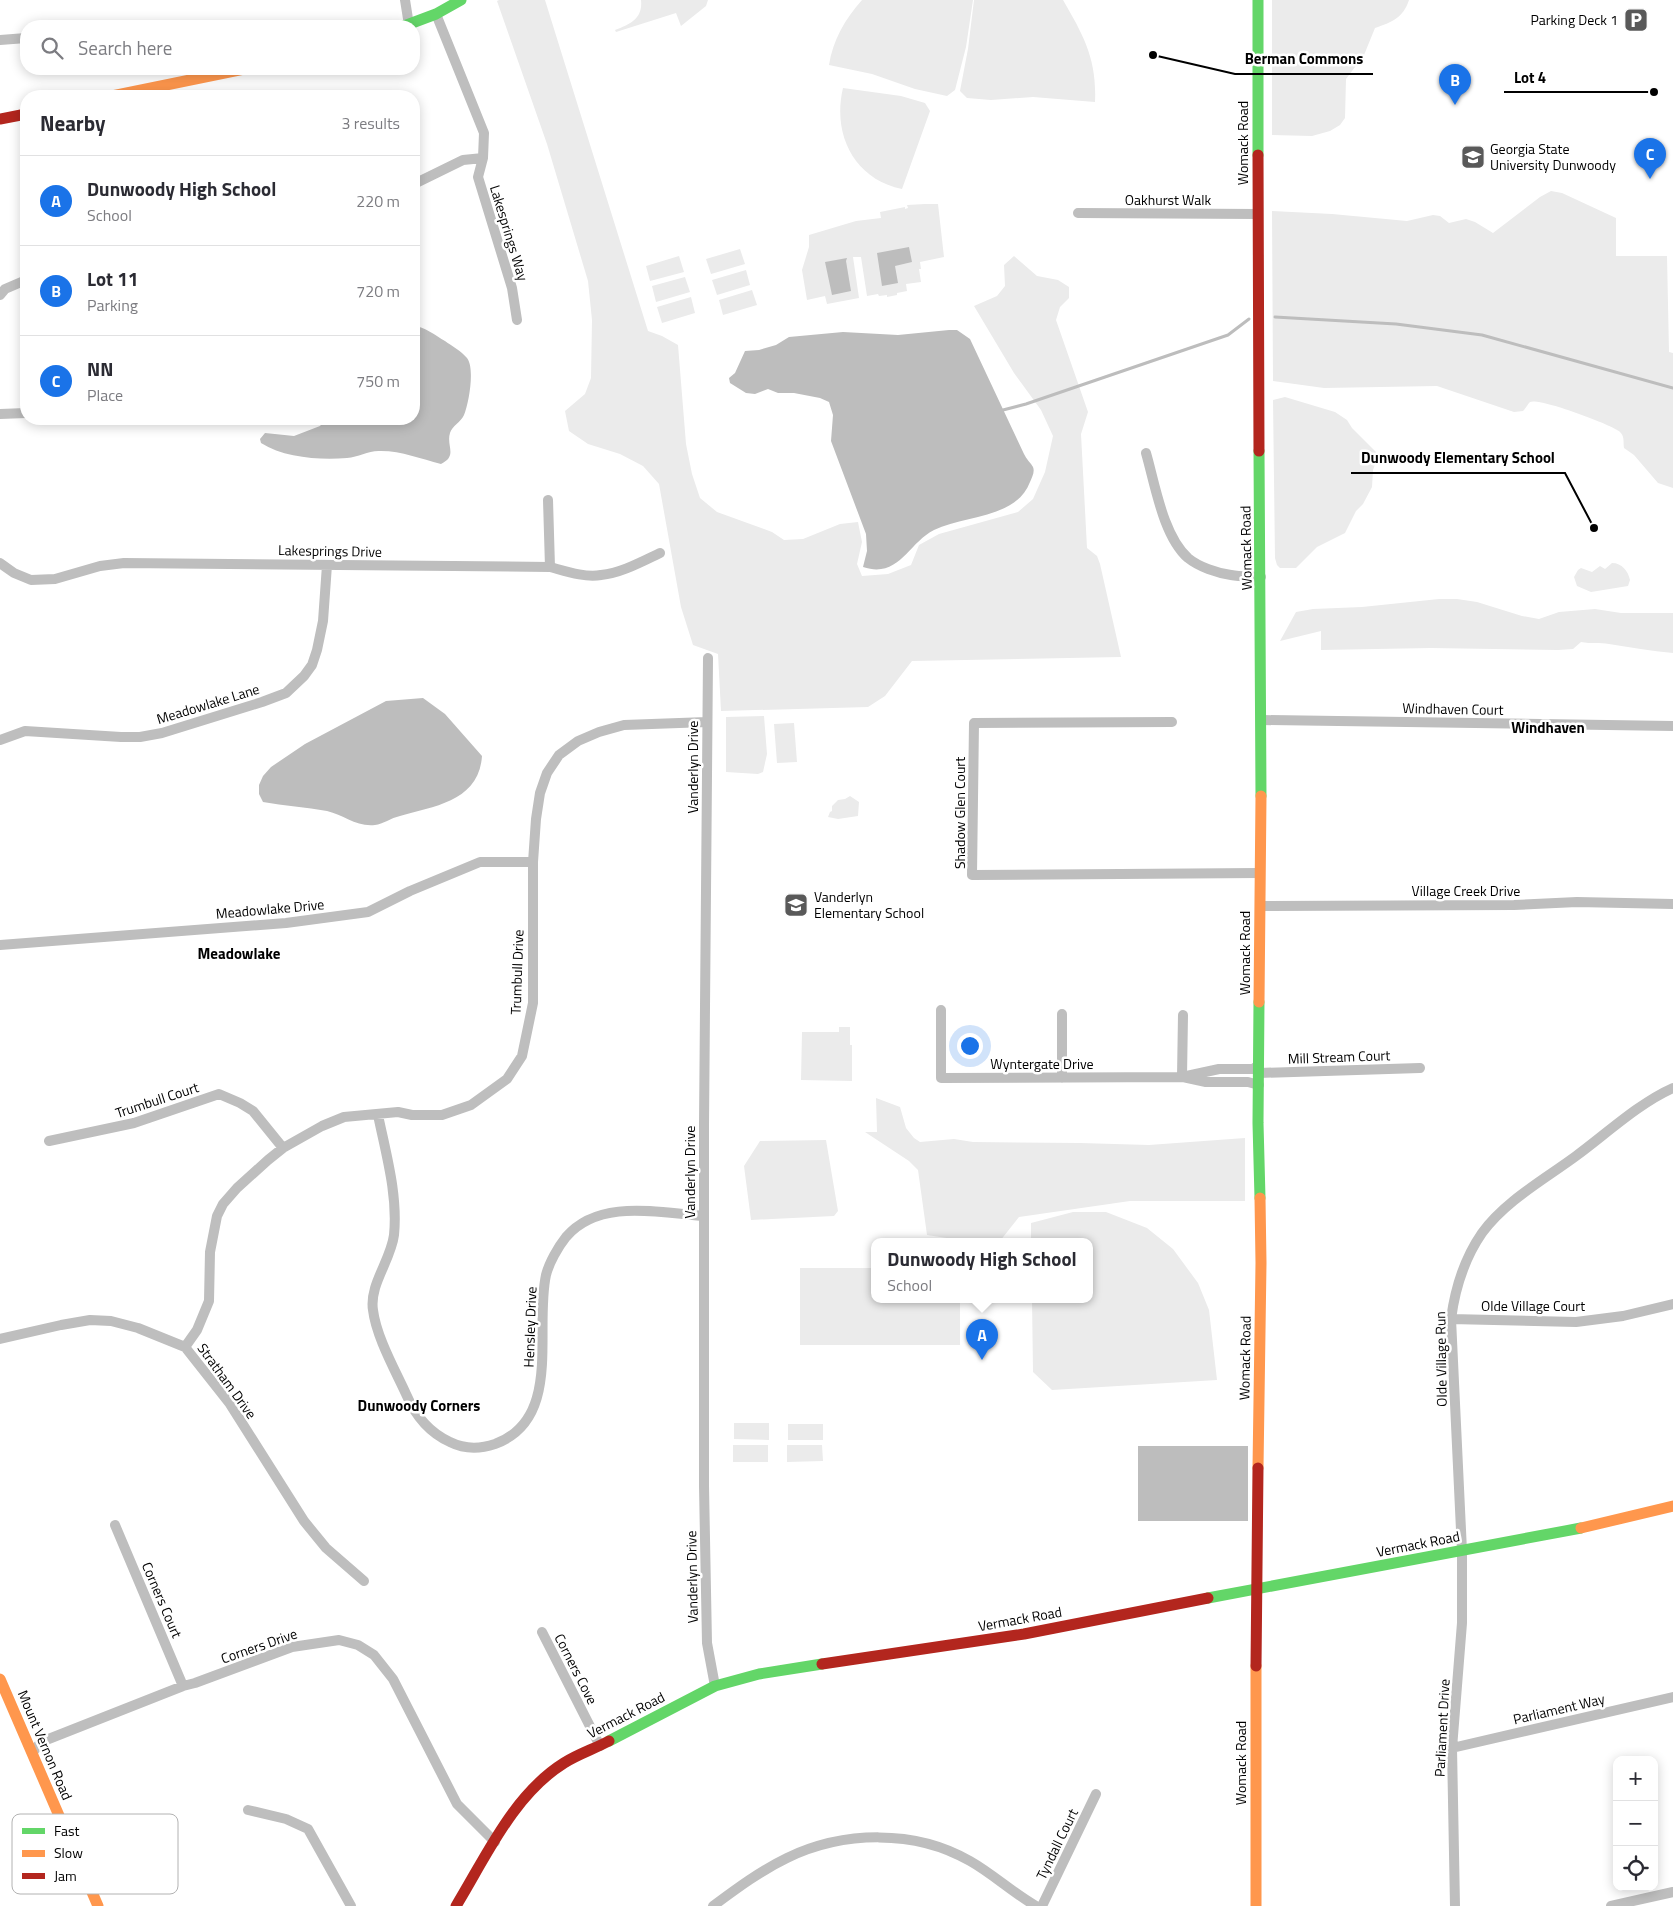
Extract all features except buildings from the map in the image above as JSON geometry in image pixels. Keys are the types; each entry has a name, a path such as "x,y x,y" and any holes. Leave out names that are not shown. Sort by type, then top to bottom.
{"street":[{"path":"405,0 407,20"},
{"path":"420,20 436,14 461,0"},
{"name":"Womack Road","path":"1256,1906 1256,1588 1262,1263 1259,1086 1259,873 1262,720 1258,0"},
{"name":"Lakesprings Way","path":"436,14 484,132 483,158 478,177 512,288 517,320"},
{"path":"0,40 20,38"},
{"path":"141,90 215,75"},
{"path":"0,119 20,115"},
{"path":"420,181 463,160 483,158"},
{"name":"Oakhurst Walk","path":"1078,213 1258,214"},
{"path":"0,295 5,289 20,283"},
{"path":"0,414 20,413"},
{"path":"1146,453 1167,524 1176,544 1189,559 1217,572 1261,577"},
{"path":"548,500 550,567"},
{"name":"Lakesprings Drive","path":"0,563 30,580 55,579 100,566 124,562 550,567 600,576 629,567 660,553"},
{"name":"Meadowlake Lane","path":"0,740 24,731 121,738 140,737 162,733 286,693 304,676 312,665 317,650 323,621 327,565"},
{"name":"Vanderlyn Drive","path":"708,658 704,1486 707,1643 715,1686"},
{"name":"Windhaven Court","path":"1262,720 1673,726"},
{"name":"Trumbull Drive","path":"184,1347 197,1330 209,1301 210,1252 217,1216 223,1204 237,1188 283,1148 322,1126 344,1117 398,1112 412,1115 442,1115 471,1105 507,1079 522,1056 533,1003 532,862 540,793 547,773 559,755 578,741 599,732 624,725 707,722"},
{"name":"Shadow Glen Court","path":"1172,722 974,723 972,875 1259,873"},
{"name":"Meadowlake Drive","path":"0,945 286,923 360,914 480,862 532,862"},
{"name":"Village Creek Drive","path":"1260,906 1514,905 1577,902 1673,904"},
{"name":"Wyntergate Drive","path":"942,1010 941,1078 1182,1077 1219,1069 1259,1069"},
{"path":"1062,1014 1062,1078"},
{"path":"1182,1077 1183,1015"},
{"name":"Mill Stream Court","path":"1259,1069 1420,1068"},
{"path":"1240,1070 1240,1082"},
{"name":"Wyntergate Drive","path":"1182,1077 1206,1082 1248,1082 1259,1086"},
{"name":"Olde Village Run","path":"1462,1550 1451,1319 1454,1296 1465,1266 1482,1233 1503,1210 1641,1108 1673,1088"},
{"name":"Trumbull Court","path":"49,1141 134,1123 219,1094 240,1103 252,1112 283,1148"},
{"name":"Hensley Drive","path":"378,1115 392,1185 394,1235 374,1295 372,1308 376,1325 411,1407 427,1428 450,1442 469,1448 486,1447 506,1440 525,1424 533,1410 543,1371 543,1296 546,1273 555,1254 567,1237 582,1223 606,1213 628,1211 704,1216"},
{"name":"Olde Village Court","path":"1451,1319 1576,1322 1623,1316 1673,1304"},
{"name":"Stratham Drive","path":"0,1339 90,1320 111,1321 138,1328 184,1347 230,1404 304,1521 326,1548 364,1582"},
{"name":"Vermack Road","path":"456,1906 516,1807 537,1784 564,1763 715,1686 759,1674 804,1666 1024,1634 1256,1588 1581,1528 1673,1506"},
{"name":"Corners Court","path":"115,1525 183,1686"},
{"name":"Parliament Drive","path":"1456,1906 1452,1748 1462,1623 1462,1550"},
{"name":"Corners Cove","path":"542,1632 600,1746"},
{"name":"Corners Drive","path":"32,1753 41,1742 183,1686 292,1647 339,1640 358,1645 374,1655 393,1679 457,1804 495,1842"},
{"name":"Mount Vernon Road","path":"0,1679 58,1814"},
{"name":"Parliament Way","path":"1452,1748 1673,1697"},
{"name":"Tyndall Court","path":"1042,1906 1096,1794"},
{"path":"248,1810 286,1819 308,1829 350,1906"},
{"path":"713,1906 742,1884 787,1858 831,1841 860,1838 893,1838 932,1844 970,1860 1036,1906"},
{"path":"1612,1906 1673,1892"},
{"name":"Mount Vernon Road","path":"93,1894 98,1906"}],"shaded area":[{"path":"545,0 648,331 678,345 686,444 692,474 700,498 717,512 772,532 784,540 803,539 840,524 858,522 862,542 857,564 862,576 888,574 911,565 919,545 939,534 1018,512 1033,499 1045,472 1053,436 1041,410 1014,373 974,306 997,296 1005,286 1004,265 1014,256 1037,276 1058,280 1069,287 1069,298 1060,307 1056,320 1088,412 1081,434 1087,548 1097,556 1100,564 1121,657 912,661 885,696 868,707 721,711 718,654 693,645 681,607 659,484 643,466 620,454 588,444 569,431 565,411 585,394 591,378 592,320 588,281 547,144 497,1"},
{"path":"641,0 708,0 706,6 681,26 676,13 616,32 615,30 635,20 640,11"},
{"path":"862,0 973,0 966,47 955,90 947,96 915,89 872,74 829,65 833,47 841,30"},
{"path":"974,0 1063,0 1088,49 1094,73 1095,102 1033,97 991,100 967,98 960,91 968,49"},
{"path":"1272,0 1409,0 1400,15 1387,24 1375,28 1364,55 1346,79 1345,118 1340,125 1330,131 1312,136 1272,135"},
{"path":"843,88 901,96 925,103 930,111 902,189 885,184 871,175 859,165 850,152 844,138 841,122 840,105"},
{"path":"1551,191 1562,193 1616,218 1616,256 1667,256 1669,352 1673,353 1673,488 1658,483 1634,455 1624,448 1623,437 1619,431 1589,417 1546,403 1530,402 1523,411 1514,412 1437,386 1324,388 1273,381 1272,211 1407,221 1433,215 1440,216 1449,223 1466,219 1493,233 1540,197"},
{"path":"938,204 944,257 920,262 921,282 906,284 907,291 897,293 897,295 887,297 887,295 879,296 878,294 867,296 861,257 853,257 859,298 827,304 825,296 807,300 802,270 809,247 809,235 856,221 881,218 880,212 905,207 905,209 908,208 907,205"},
{"path":"909,247 912,262 895,266 898,283 882,286 877,253"},
{"path":"740,249 745,264 711,274 706,259"},
{"path":"679,256 684,272 650,281 646,266"},
{"path":"847,258 851,291 832,295 825,262"},
{"path":"746,270 750,285 717,295 712,280"},
{"path":"685,277 690,292 656,302 652,286"},
{"path":"752,290 757,305 723,315 719,300"},
{"path":"691,297 695,313 662,323 657,307"},
{"path":"420,327 445,341 467,358 471,369 468,402 463,417 450,433 449,458 441,464 389,451 372,452 347,458 302,457 280,452 261,443 260,439 265,433 294,436 320,426 420,425"},
{"path":"957,330 970,339 1025,456 1034,471 1023,494 1013,503 988,514 934,530 902,558 886,568 863,567 867,551 866,534 831,441 833,415 829,402 820,398 794,393 778,393 768,389 755,394 746,393 730,383 729,378 735,373 745,351 759,350 776,345 789,337 843,332 898,335"},
{"path":"1285,397 1335,412 1347,420 1352,428 1376,452 1377,459 1373,470 1372,487 1363,504 1356,511 1345,533 1317,547 1296,568 1280,568 1275,558 1273,400"},
{"path":"1612,563 1619,564 1626,571 1630,580 1628,586 1591,592 1577,586 1574,577 1581,568 1592,572 1600,566 1605,569"},
{"path":"1439,599 1477,602 1522,616 1539,619 1559,612 1595,609 1621,613 1673,613 1673,653 1606,643 1581,642 1573,649 1558,650 1431,648 1321,650 1321,631 1280,641 1296,612"},
{"path":"423,698 445,714 482,756 479,771 473,783 464,792 441,804 375,825 356,823 327,811 263,802 259,794 259,785 263,776 271,767 305,744 386,701"},
{"path":"764,716 767,754 763,772 758,774 726,772 726,717"},
{"path":"794,723 797,762 777,763 774,724"},
{"path":"850,796 859,802 858,816 838,819 828,817 832,811 832,806 838,800"},
{"path":"839,1027 850,1027 852,1081 801,1080 802,1032 839,1032"},
{"path":"876,1098 900,1107 906,1128 920,1142 954,1139 973,1142 1149,1145 1245,1138 1245,1201 1130,1201 1019,1217 1002,1238 946,1238 927,1235 918,1170 909,1161 865,1132 877,1132"},
{"path":"826,1140 838,1211 834,1216 751,1220 744,1166 760,1141"},
{"path":"1073,1212 1106,1212 1147,1228 1173,1249 1198,1283 1209,1310 1217,1380 1052,1390 1033,1372 1032,1303 1093,1303 1093,1238 1031,1238 1031,1223"},
{"path":"800,1268 871,1268 871,1303 960,1303 960,1345 800,1345"},
{"path":"734,1423 769,1423 769,1440 734,1439"},
{"path":"788,1424 823,1424 823,1440 788,1440"},
{"path":"733,1445 768,1445 768,1462 733,1462"},
{"path":"787,1445 822,1445 823,1461 787,1462"},
{"path":"1138,1446 1248,1446 1248,1521 1138,1521"}],"waterway":[{"path":"1275,317 1396,324 1482,335 1673,388"},
{"path":"1003,410 1026,404 1228,335 1249,319"}],"traffic: fast":[{"path":"420,20 436,14 461,0"},
{"path":"1258,0 1258,155"},
{"path":"1259,451 1261,796"},
{"path":"1259,1002 1258,1123 1260,1198"},
{"path":"1208,1598 1581,1528"},
{"path":"609,1741 715,1686 759,1674 822,1664"}],"traffic: slow":[{"path":"141,90 215,75"},
{"path":"1259,1002 1261,796"},
{"path":"1258,1468 1260,1198"},
{"path":"1581,1528 1673,1506"},
{"path":"1256,1666 1256,1906"},
{"path":"0,1679 58,1814"},
{"path":"93,1894 98,1906"}],"traffic: jam":[{"path":"0,119 20,115"},
{"path":"1258,155 1259,451"},
{"path":"1256,1666 1258,1468"},
{"path":"822,1664 1024,1634 1208,1598"},
{"path":"456,1906 502,1828 530,1792 546,1776 564,1763 609,1741"}],"place":[{"name":"Parking Deck 1","path":"1636,20"},
{"name":"Berman Commons","path":"1153,55"},
{"name":"Lot 4","path":"1654,92"},
{"name":"Lot 11","path":"1455,105"},
{"name":"Georgia State University Dunwoody","path":"1473,157"},
{"name":"NN","path":"1650,179"},
{"name":"Dunwoody Elementary School","path":"1594,528"},
{"name":"Vanderlyn Elementary School","path":"796,905"},
{"name":"Dunwoody High School","path":"982,1360"}],"district":[{"name":"Windhaven","path":"1548,728"},
{"name":"Meadowlake","path":"239,954"},
{"name":"Dunwoody Corners","path":"419,1406"}]}
